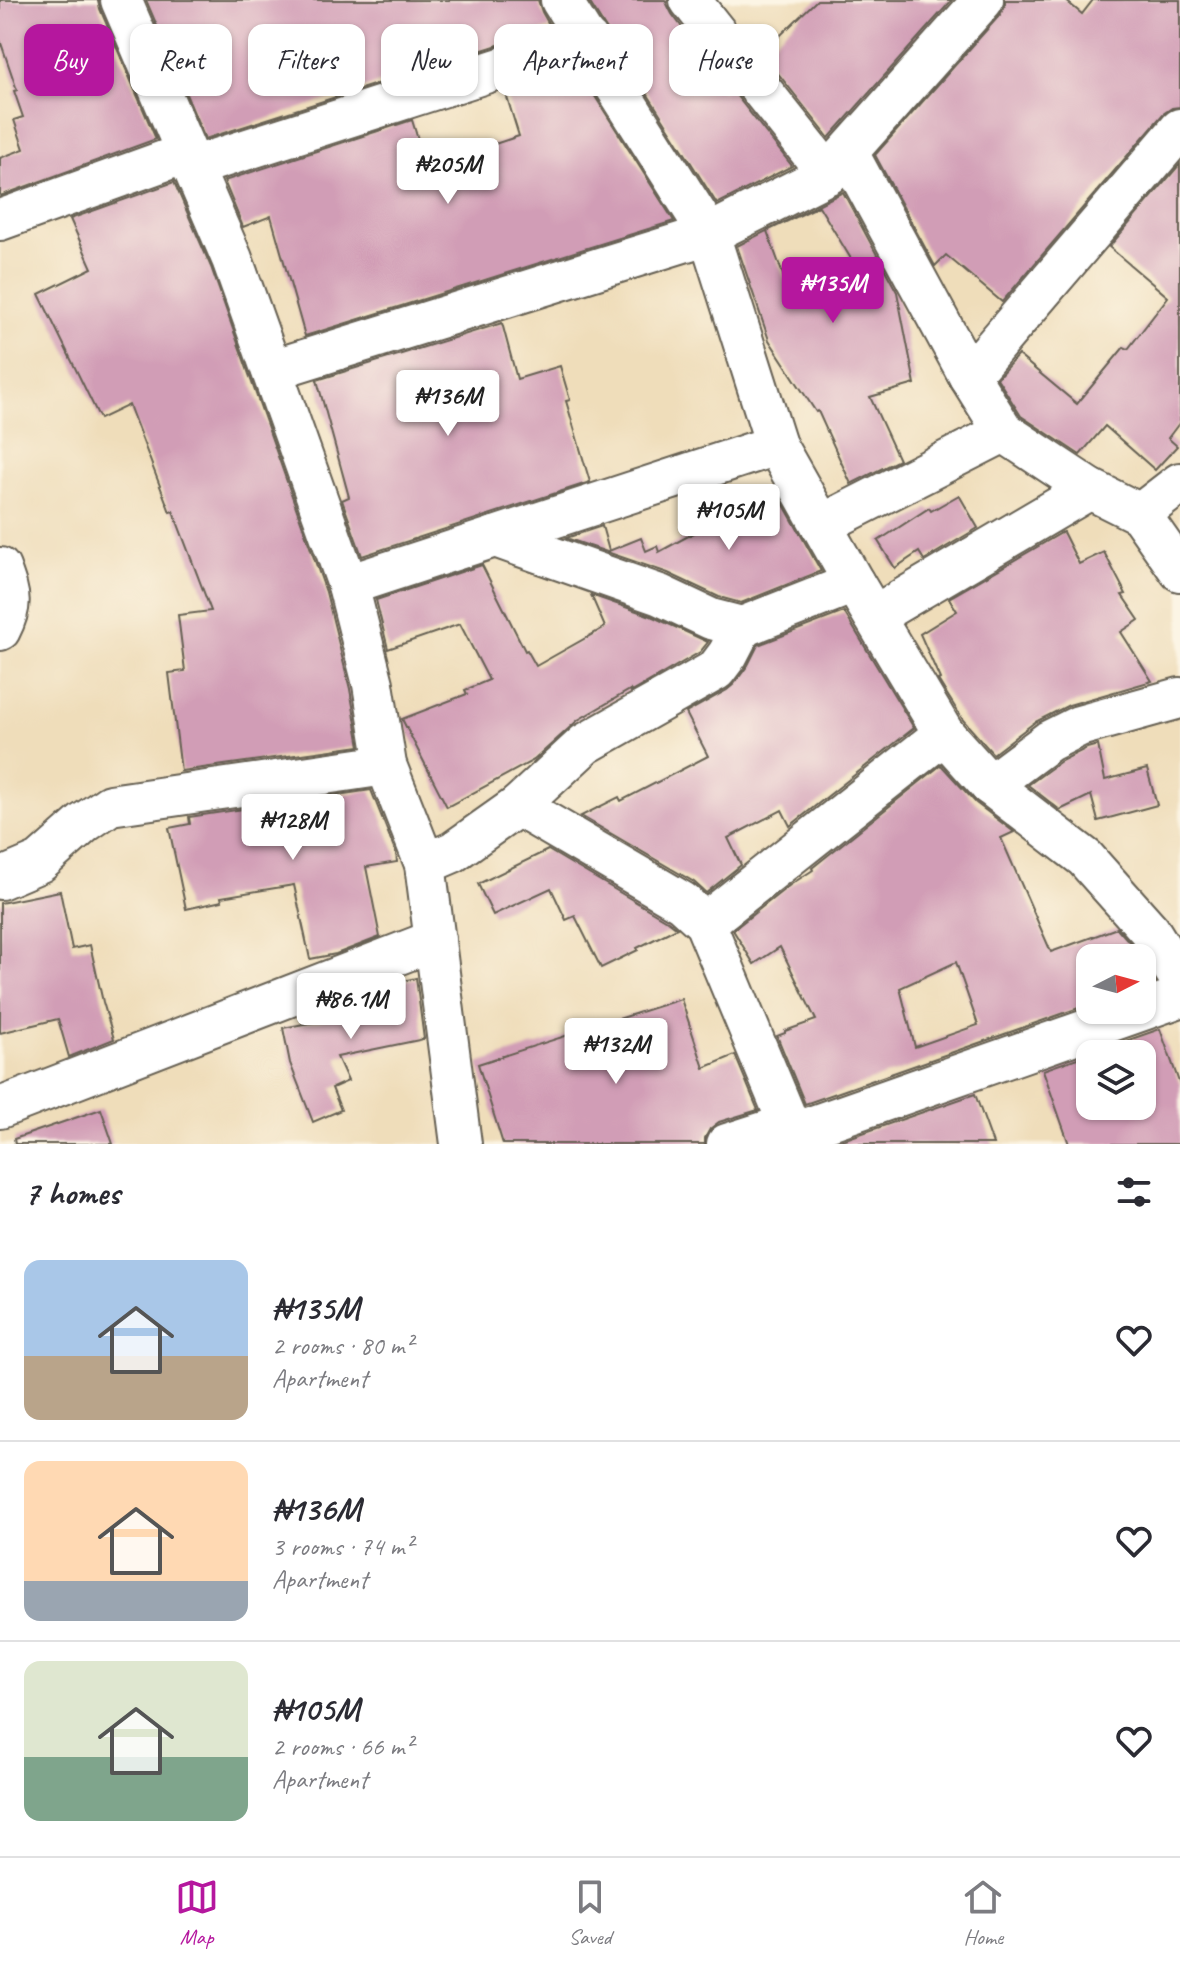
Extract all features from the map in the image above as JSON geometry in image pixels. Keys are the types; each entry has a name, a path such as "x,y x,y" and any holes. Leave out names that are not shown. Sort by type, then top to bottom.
{"street":[{"path":"121,0 232,259 348,585 373,684 386,765 425,864 461,1144"},
{"path":"561,0 577,24"},
{"path":"690,0 838,163 1004,432 1090,489 1140,514 1180,571"},
{"path":"272,370 709,234 838,163 983,0"},
{"path":"0,220 494,68"},
{"path":"623,96 709,234 776,445 944,734 990,785 1085,858 1165,926 1180,979"},
{"path":"969,376 1180,129"},
{"path":"821,525 1004,432"},
{"path":"348,585 776,445"},
{"path":"1140,514 1180,483"},
{"path":"495,537 660,595 711,619 742,627 864,600 1090,489"},
{"path":"0,568 10,597 6,619 0,630"},
{"path":"425,864 453,852 518,806 585,744 716,670 742,627"},
{"path":"990,785 1049,741 1079,726 1180,698"},
{"path":"705,923 944,734"},
{"path":"0,879 40,862 84,823 110,805 386,765"},
{"path":"518,806 682,902 705,923 793,1134"},
{"path":"0,1108 435,940"},
{"path":"727,1144 793,1134 1180,997"}],"building":[{"path":"0,0 98,0 106,24 24,24 24,96 114,96 114,42 130,79 130,96 137,96 156,139 0,196 0,158 24,149 14,120 23,117 0,40"},
{"path":"146,0 538,0 549,24 494,24 494,46 478,51 478,24 381,24 381,83 365,88 365,24 248,24 248,96 339,96 205,139 187,96 232,96 232,24 156,24"},
{"path":"588,0 665,0 680,24 669,24 669,96 737,96 792,166 717,204 649,96 653,96 653,24 603,24"},
{"path":"817,0 952,0 829,138 779,75 779,37"},
{"path":"1005,0 1065,0 1082,14 1093,0 1180,0 1180,107 1163,114 1002,302 946,255 935,266 875,155 1000,15"},
{"path":"507,96 595,96 674,221 305,336 271,216 243,227 224,181 412,120 424,159 451,150 453,158 519,136"},
{"path":"1180,164 1180,422 1168,438 1177,446 1155,470 1105,426 1080,455 1021,416 997,378 1018,355 1077,404 1124,347 1128,349 1168,297 1109,247"},
{"path":"174,182 211,267 326,592 350,689 360,746 181,771 169,673 185,671 178,615 211,611 129,405 100,419 39,294 92,268 70,219"},
{"path":"843,192 897,292 915,384 870,397 899,460 851,484 818,411 769,340 737,246","holes":["819,206 856,267 789,291 767,231"]},
{"path":"502,323 517,379 560,366 570,400 566,401 590,482 362,556 342,500 349,497 317,380"},
{"path":"775,489 821,571 741,603 719,597 668,573 566,538 602,526 609,551 641,538 646,551 657,546 659,552"},
{"path":"959,495 978,528 924,560 919,552 895,568 878,541 929,508 931,511"},
{"path":"1063,532 1079,564 1104,552 1126,594 1122,595 1139,620 1121,632 1152,681 1069,705 1035,722 993,754 963,720 938,680 920,634 957,611 949,598"},
{"path":"482,565 525,651 536,666 605,627 591,595 651,616 708,642 700,652 578,720 534,760 447,807 402,719 467,694 465,690 489,680 460,624 388,649 376,600"},
{"path":"844,612 914,728 790,826 782,810 728,838 741,865 706,893 694,882 581,816 619,797 621,801 708,756 686,713 734,684 758,645"},
{"path":"1098,745 1105,780 1147,769 1157,805 1098,821 1091,795 1060,810 1028,785 1061,761"},
{"path":"941,765 976,803 1014,832 1001,838 1051,952 1117,928 1131,944 1076,944 1076,1009 805,1104 777,1036 816,1020 780,947 754,964 733,930 813,870","holes":["956,962 978,1025 915,1047 900,988"]},
{"path":"371,790 397,862 366,867 380,937 336,954 310,959 294,885 221,897 222,901 186,909 169,828 190,824 189,817"},
{"path":"548,850 677,928 601,968 575,916 566,920 551,888 493,915 478,884"},
{"path":"60,891 72,949 90,945 114,1039 69,1057 58,1019 0,1033 0,903"},
{"path":"416,978 424,1039 337,1057 348,1081 332,1088 341,1110 313,1122 290,1063 283,1028 365,1012 361,993"},
{"path":"681,999 704,1068 735,1055 758,1110 719,1122 710,1129 705,1144 503,1144 478,1064"},
{"path":"1160,1029 1180,1085 1180,1144 1069,1144 1043,1070 1076,1058 1076,1120 1156,1120 1156,1040 1129,1040"},
{"path":"975,1094 993,1144 831,1144"},
{"path":"101,1109 113,1144 15,1144 14,1139"}]}
